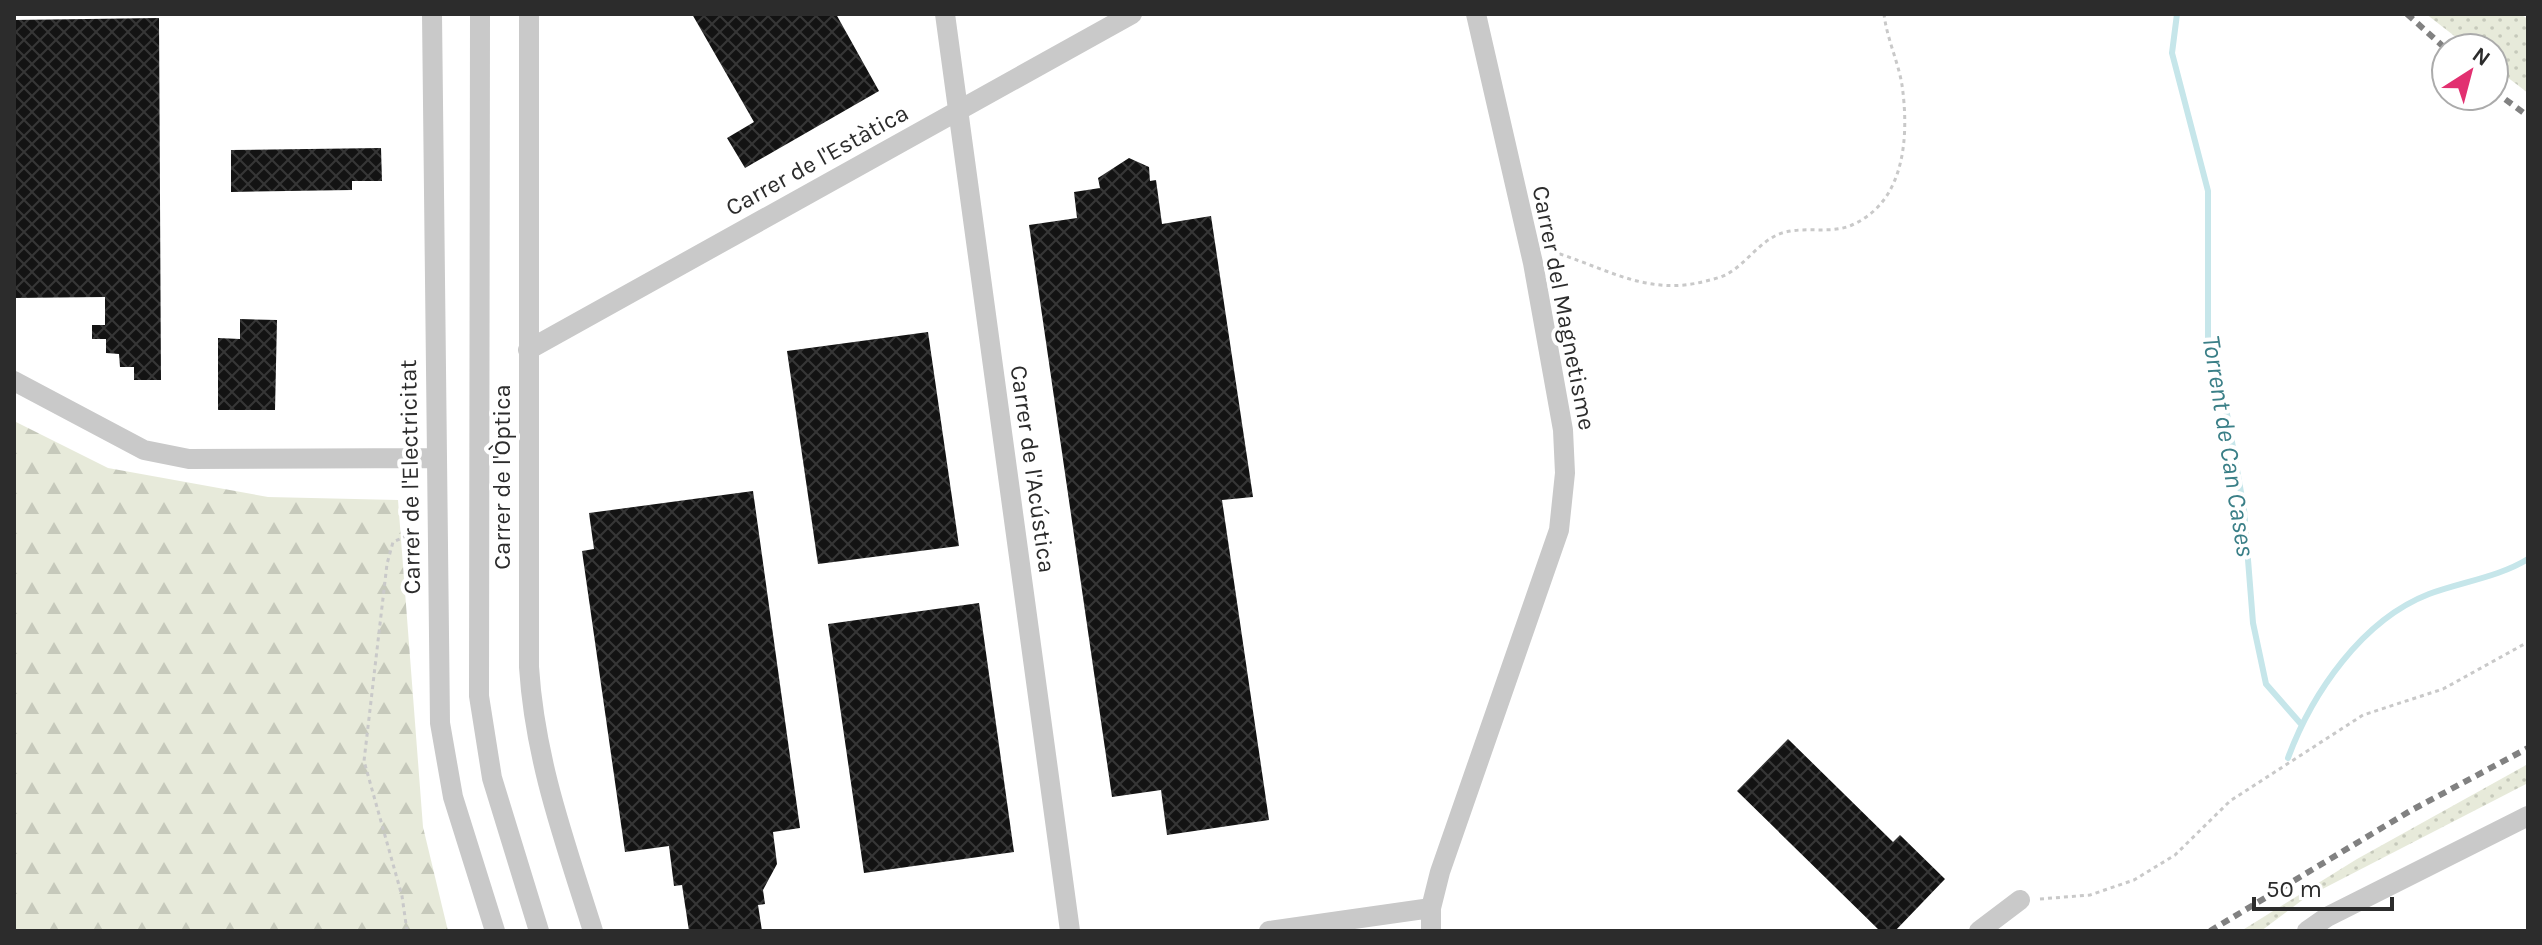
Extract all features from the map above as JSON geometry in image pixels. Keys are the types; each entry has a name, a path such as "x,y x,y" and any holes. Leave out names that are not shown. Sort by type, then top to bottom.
{"street":[{"name":"Carrer de l'Electricitat","path":"432,14 439,690 444,761 495,931"},
{"path":"480,14 479,696 492,778 539,931"},
{"name":"Carrer de l'Òptica","path":"529,14 529,667 533,725 593,931"},
{"name":"Carrer de l'Acústica","path":"945,14 1070,931"},
{"name":"Carrer de l'Estàtica","path":"528,350 1132,14"},
{"name":"Carrer del Magnetisme","path":"1431,931 1431,908 1440,872 1559,530 1565,473 1563,430 1533,263 1476,14"},
{"path":"14,381 135,446 167,455 189,459 435,458"},
{"path":"2307,931 2327,917 2528,816"},
{"path":"1979,931 2020,900"},
{"path":"1269,931 1431,908"}],"path":[{"path":"1533,263 1560,254 1625,280 1655,286 1685,287 1727,275 1774,236 1794,229 1851,226 1874,213 1890,192 1900,167 1906,131 1901,82 1887,36 1884,14"},
{"path":"407,931 402,896 364,761 393,542 437,523"},
{"path":"2020,900 2090,895 2134,880 2175,855 2230,801 2363,715 2443,689 2528,642"}],"green space":[{"path":"2426,14 2520,14 2528,19 2528,93 2510,79 2510,32 2449,32"},
{"path":"14,421 108,468 268,497 398,500 423,827 448,931 14,931"},
{"path":"2528,764 2528,783 2305,898 2261,931 2241,931 2357,859"}],"building":[{"path":"692,14 836,14 879,91 745,168 727,138 754,122"},
{"path":"159,18 161,380 134,380 134,367 120,367 119,354 106,353 106,339 92,339 92,325 105,325 105,297 14,298 14,20"},
{"path":"381,148 382,181 352,181 352,190 231,192 231,150"},
{"path":"1129,158 1149,167 1150,181 1156,180 1162,224 1211,216 1253,497 1222,500 1269,820 1167,835 1161,790 1112,797 1029,225 1077,218 1074,192 1100,188 1098,178"},
{"path":"240,319 277,320 275,410 218,410 218,338 240,339"},
{"path":"928,332 959,546 818,564 787,351"},
{"path":"753,491 800,828 773,832 777,864 763,890 765,904 758,905 762,931 689,931 682,885 674,886 669,846 625,852 582,551 594,549 589,513"},
{"path":"979,603 1014,852 864,873 828,624"},
{"path":"1788,739 1893,842 1900,835 1945,879 1895,931 1880,931 1737,791"}],"waterway":[{"name":"Torrent de Can Cases","path":"2177,14 2172,53 2208,191 2208,346 2227,414 2244,509 2253,623 2266,684 2301,724"},
{"path":"2288,758 2325,684 2342,661 2382,621 2429,594 2492,575 2528,559"}],"railway":[{"path":"2407,14 2430,35"},
{"path":"2510,103 2528,116"},
{"path":"2210,931 2410,811 2528,748"}]}
